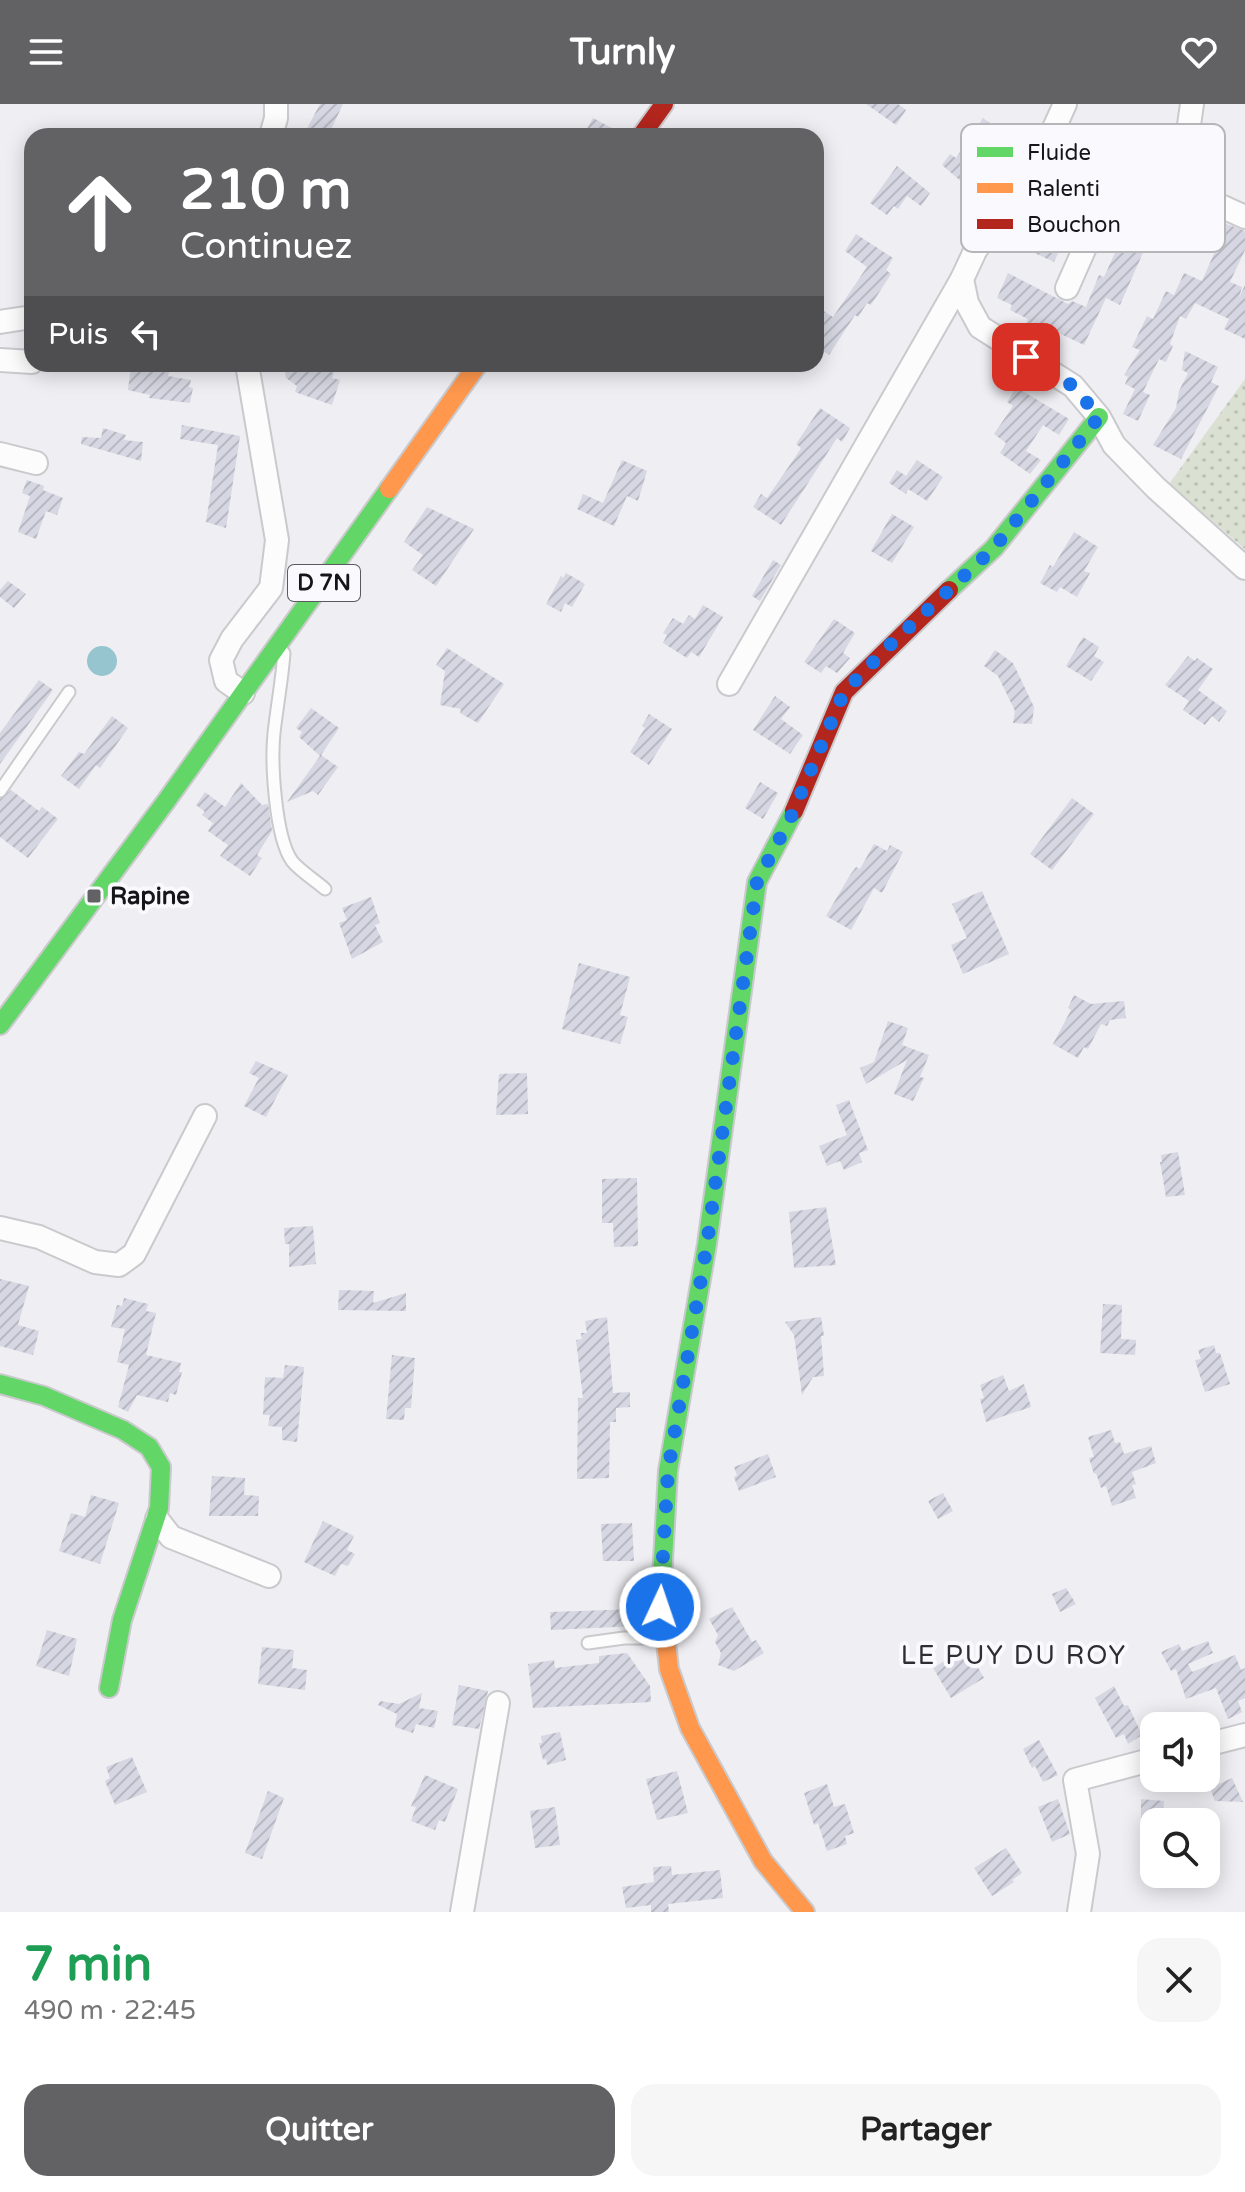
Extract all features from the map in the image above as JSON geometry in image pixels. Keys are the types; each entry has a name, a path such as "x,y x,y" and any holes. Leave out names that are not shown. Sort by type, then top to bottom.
{"street":[{"path":"273,128 276,104"},
{"path":"647,128 664,104"},
{"path":"1056,124 1065,104"},
{"path":"1189,124 1192,104"},
{"path":"1225,208 1245,217"},
{"path":"729,684 976,252"},
{"path":"1067,288 1083,252"},
{"path":"962,279 967,303 980,327 1073,386 1099,417 1114,445 1245,568"},
{"path":"0,322 24,318"},
{"path":"0,360 24,362"},
{"path":"243,693 226,681 221,660 232,639 271,588 277,540 248,372"},
{"name":"D 7N","path":"0,1025 167,800 472,372"},
{"path":"805,1912 763,1861 690,1728 669,1669 660,1607 668,1471 707,1244 757,882 791,817 844,692 994,548 1099,417"},
{"path":"0,454 36,463"},
{"name":"D 7N","path":"0,1044 102,903 167,800"},
{"path":"0,1228 39,1237 95,1262 119,1265 134,1254 205,1116"},
{"path":"0,1384 36,1393 113,1425 154,1451 162,1476 157,1519 124,1613 109,1688"},
{"path":"157,1519 171,1537 269,1576"},
{"path":"462,1912 498,1703"},
{"path":"1220,1741 1245,1735"},
{"path":"1079,1912 1088,1854 1075,1780 1140,1763"}],"lane":[{"path":"285,636 282,690 274,735 278,813 283,841 293,862 325,889"},
{"path":"0,791 69,692"},
{"path":"588,1643 624,1638 665,1638"}],"green space":[{"path":"1245,379 1245,549 1169,484"}],"water":[{"path":"102,646 113,650 117,661 113,672 102,676 91,672 87,661 91,650"}],"building":[{"path":"320,104 343,104 332,128 307,128"},
{"path":"866,104 898,104 906,110 896,125"},
{"path":"593,118 612,128 587,128"},
{"path":"961,151 961,181 942,165 950,154 956,158"},
{"path":"897,166 930,193 921,206 907,196 898,209 894,206 887,215 870,203"},
{"path":"1225,223 1245,231 1245,250 1230,282 1242,287 1239,298 1245,285 1245,339 1224,329 1229,319 1195,303 1186,319 1180,316 1166,362 1159,359 1143,392 1150,395 1138,421 1123,414 1135,389 1125,384 1128,377 1124,375 1140,350 1132,347 1147,316 1153,319 1166,291 1174,295 1184,273 1202,281 1215,252 1225,252"},
{"path":"856,234 893,258 886,270 891,274 871,305 867,303 858,317 855,315 829,355 824,352 824,311 833,317 867,267 845,251"},
{"path":"1032,252 1059,252 1054,262"},
{"path":"1115,252 1143,252 1120,305 1106,298 1084,345 1048,328 1045,334 1026,324 1028,319 1010,310 1012,305 997,298 1008,273 1068,304 1072,301 1086,307 1099,275 1104,277"},
{"path":"1185,351 1218,367 1211,382 1219,386 1181,459 1153,445 1176,408 1179,391 1188,373 1182,370"},
{"path":"130,372 169,372 168,376 191,380 189,387 193,388 190,403 149,398 150,395 128,390"},
{"path":"285,372 331,372 334,373 332,378 340,380 332,405 295,392 297,386 286,378"},
{"path":"1016,387 1069,419 1059,435 1043,425 1026,451 1041,460 1030,474 1000,453 1006,443 994,434 1013,406 1007,402"},
{"path":"820,408 850,428 842,442 837,438 781,525 753,507 761,494 767,498 794,459 801,448 796,444"},
{"path":"182,425 240,436 226,528 206,522 218,445 180,439"},
{"path":"103,428 126,435 124,440 143,442 141,461 81,444 82,437 101,438"},
{"path":"622,460 647,471 638,501 627,496 614,526 577,509 583,494 603,503"},
{"path":"917,460 943,477 927,501 908,489 906,494 889,483 897,470 906,476"},
{"path":"27,480 63,498 57,515 46,511 36,539 18,532 30,496 22,493"},
{"path":"427,507 474,529 436,586 412,570 423,555 404,542"},
{"path":"892,514 914,527 892,563 871,551"},
{"path":"1074,532 1098,547 1084,571 1090,573 1077,597 1060,587 1057,592 1040,583"},
{"path":"773,560 781,565 760,601 752,596"},
{"path":"566,573 585,584 572,607 565,603 561,612 546,604 561,576 563,578"},
{"path":"8,581 26,594 14,608 0,597 0,590"},
{"path":"703,605 723,617 699,657 691,652 687,658 663,643 667,635 663,633 673,618 683,624 689,615 695,619"},
{"path":"834,619 855,633 843,653 850,658 837,673 826,666 821,673 804,662"},
{"path":"1083,637 1099,647 1094,656 1104,662 1091,681 1066,666"},
{"path":"447,648 504,684 478,723 460,713 461,709 440,705 445,671 436,665"},
{"path":"995,650 1013,663 1034,707 1032,724 1013,723 1015,711 998,676 984,666"},
{"path":"1188,656 1213,669 1198,690 1227,711 1219,722 1212,716 1205,725 1183,710 1189,701 1165,685"},
{"path":"39,680 53,690 0,764 0,733"},
{"path":"775,696 790,707 781,719 803,735 790,754 753,730"},
{"path":"311,708 339,728 321,755 338,767 318,795 313,791 287,802 320,756 299,737 302,732 296,728"},
{"path":"649,714 672,729 649,765 630,752 645,728 642,726"},
{"path":"112,716 128,728 100,768 96,765 79,789 61,776 79,752 84,754"},
{"path":"760,782 778,793 763,819 745,808"},
{"path":"241,783 262,805 268,804 272,831 257,855 262,858 250,876 220,856 228,845 208,831 213,823 202,815 205,812 196,805 205,792 225,807"},
{"path":"11,790 39,811 42,807 58,819 28,858 0,837 0,799"},
{"path":"1072,798 1094,814 1052,870 1030,854"},
{"path":"874,844 887,851 890,845 903,852 882,893 874,888 851,930 826,916 850,875 856,867 860,869"},
{"path":"982,891 1009,954 963,974 951,945 967,938 952,904"},
{"path":"371,897 380,923 375,925 383,942 352,959 339,923 347,920 342,908"},
{"path":"579,963 630,977 620,1015 628,1017 620,1044 562,1029"},
{"path":"1074,995 1091,1004 1124,1001 1126,1018 1110,1020 1107,1026 1101,1024 1088,1049 1084,1047 1078,1058 1053,1044 1071,1010 1068,1008"},
{"path":"888,1021 908,1028 902,1045 929,1055 920,1077 924,1078 913,1101 894,1094 907,1060 866,1084 860,1068 874,1062"},
{"path":"256,1061 288,1075 266,1117 244,1106 259,1078 249,1073"},
{"path":"527,1073 528,1114 496,1115 499,1074"},
{"path":"849,1100 868,1150 859,1153 862,1162 844,1170 840,1161 827,1166 819,1146 847,1135 836,1105"},
{"path":"1178,1152 1185,1195 1166,1197 1161,1155"},
{"path":"637,1178 638,1246 614,1247 613,1223 602,1223 602,1179"},
{"path":"826,1207 836,1265 794,1268 789,1212"},
{"path":"313,1226 316,1264 289,1267 289,1244 285,1244 284,1228"},
{"path":"0,1279 29,1286 18,1325 39,1331 33,1355 0,1346"},
{"path":"339,1290 374,1291 373,1303 406,1293 406,1311 338,1310"},
{"path":"124,1298 148,1304 146,1311 156,1313 146,1355 181,1363 179,1372 182,1372 176,1395 170,1393 168,1402 137,1395 128,1412 118,1407 129,1365 117,1362 125,1329 111,1327 117,1305 122,1306"},
{"path":"1103,1304 1122,1305 1121,1339 1136,1340 1135,1355 1100,1353"},
{"path":"607,1317 613,1393 630,1392 630,1407 616,1408 616,1422 610,1422 609,1478 577,1479 578,1398 583,1398 576,1340 582,1339 581,1333 587,1333 585,1321"},
{"path":"821,1317 824,1376 813,1377 802,1395 794,1335 785,1322"},
{"path":"1214,1345 1216,1353 1220,1353 1230,1384 1205,1392 1195,1360 1201,1359 1198,1350"},
{"path":"392,1355 415,1358 411,1408 405,1408 404,1420 386,1419"},
{"path":"285,1365 304,1367 297,1442 282,1440 282,1427 268,1426 270,1415 263,1415 265,1377 283,1378"},
{"path":"1003,1375 1009,1391 1024,1384 1031,1407 986,1422 980,1385"},
{"path":"1111,1430 1115,1443 1120,1442 1124,1454 1151,1446 1156,1463 1132,1472 1136,1498 1112,1506 1106,1486 1101,1488 1094,1474 1089,1458 1094,1457 1088,1437"},
{"path":"768,1454 776,1477 739,1491 734,1467"},
{"path":"212,1476 245,1478 244,1495 259,1496 258,1516 209,1516"},
{"path":"943,1493 953,1511 938,1519 928,1501"},
{"path":"91,1495 119,1503 100,1564 59,1551 71,1513 85,1517"},
{"path":"323,1521 354,1536 347,1550 355,1554 348,1566 341,1564 335,1576 304,1562"},
{"path":"632,1523 634,1561 603,1561 601,1524"},
{"path":"1066,1588 1076,1604 1060,1612 1052,1594"},
{"path":"732,1607 752,1642 756,1640 764,1653 734,1671 718,1665 721,1653 715,1642 718,1635 709,1619"},
{"path":"637,1609 637,1626 551,1630 550,1612"},
{"path":"47,1630 77,1639 69,1676 36,1666"},
{"path":"1208,1641 1213,1653 1188,1664 1192,1672 1235,1655 1241,1670 1245,1668 1245,1698 1238,1701 1242,1712 1228,1719 1216,1688 1186,1699 1176,1669 1171,1671 1161,1652 1179,1644 1182,1651"},
{"path":"262,1647 294,1650 292,1668 307,1670 305,1690 258,1684"},
{"path":"966,1647 984,1678 951,1698 933,1668"},
{"path":"627,1653 650,1686 651,1702 533,1708 528,1664 554,1660 555,1668 599,1663 599,1656"},
{"path":"459,1685 488,1691 479,1729 452,1725"},
{"path":"1114,1686 1124,1706 1128,1705 1140,1736 1128,1744 1124,1734 1116,1738 1095,1698"},
{"path":"422,1693 419,1708 438,1711 434,1728 416,1724 413,1733 395,1727 397,1714 378,1705 380,1701 399,1704"},
{"path":"560,1732 566,1760 547,1765 539,1743 542,1743 541,1736"},
{"path":"1039,1740 1058,1775 1043,1782 1023,1749"},
{"path":"132,1757 147,1792 115,1805 105,1781 110,1778 106,1767"},
{"path":"677,1771 688,1813 657,1820 646,1779"},
{"path":"425,1775 458,1789 445,1822 439,1820 435,1830 411,1821 416,1807 411,1806"},
{"path":"1232,1778 1243,1802 1215,1801 1212,1792 1220,1792 1220,1783"},
{"path":"827,1784 834,1807 845,1804 854,1833 845,1836 847,1844 827,1851 818,1823 814,1825 804,1793"},
{"path":"268,1791 284,1798 262,1859 245,1853"},
{"path":"1058,1799 1070,1834 1052,1842 1038,1807"},
{"path":"1141,1799 1164,1801 1163,1808 1141,1808"},
{"path":"555,1807 560,1845 535,1848 530,1811"},
{"path":"1006,1848 1022,1873 992,1896 974,1868"},
{"path":"671,1866 672,1875 720,1870 723,1898 668,1904 669,1912 651,1912 651,1905 626,1908 622,1887 654,1882 653,1867"}],"traffic: fast":[{"path":"949,590 994,548 1099,417"},
{"path":"0,1025 167,800 389,489"},
{"path":"661,1596 668,1471 707,1244 757,882 794,811"},
{"path":"0,1384 44,1396 123,1430 149,1447 161,1467 159,1508 122,1620 109,1688"}],"traffic: slow":[{"path":"389,489 472,372"},
{"path":"661,1596 669,1669 690,1728 763,1861 805,1912"}],"traffic: jam":[{"path":"647,128 664,104"},
{"path":"794,811 844,692 949,590"}],"place":[{"name":"Rapine","path":"94,896"}],"district":[{"name":"LE PUY DU ROY","path":"1014,1655"}],"route":[{"path":"660,1607 668,1471 707,1244 757,882 791,817 844,692 994,548 1099,417 1073,386 1026,357"}]}
